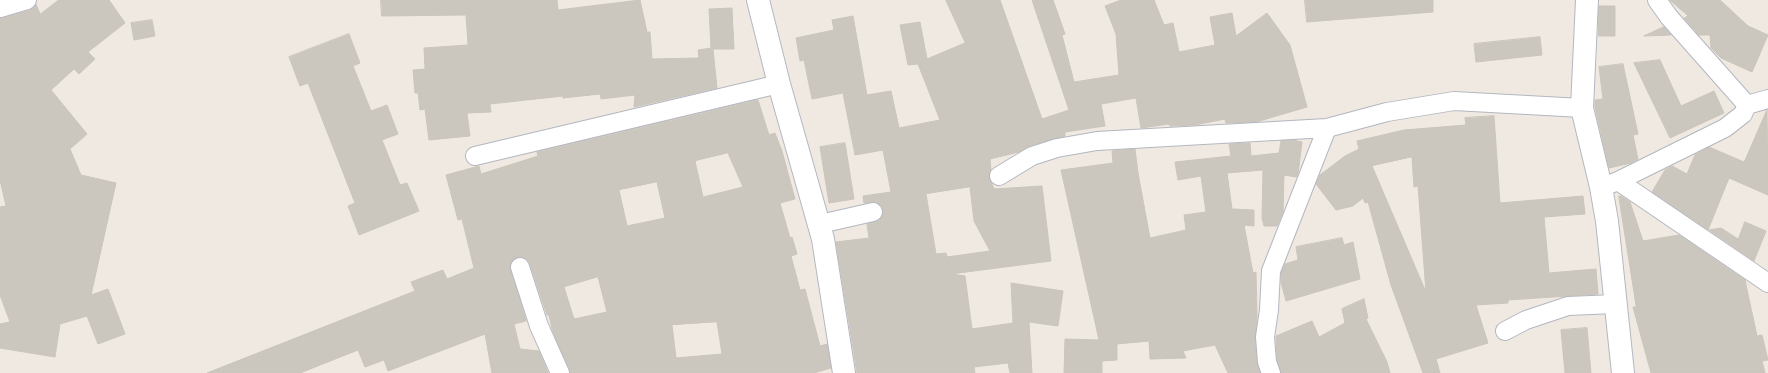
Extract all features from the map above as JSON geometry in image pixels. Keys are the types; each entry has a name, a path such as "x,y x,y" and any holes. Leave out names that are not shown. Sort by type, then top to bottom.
{"street":[{"path":"0,8 27,0"},
{"path":"758,0 779,84 820,224 844,373"},
{"path":"1587,0 1582,108 1610,184 1615,304 1623,373"},
{"path":"1657,0 1669,17 1747,105"},
{"path":"475,156 779,84"},
{"path":"1747,105 1768,99"},
{"path":"999,176 1032,156 1057,148 1097,141 1194,134 1327,128 1387,112 1454,101 1582,108"},
{"path":"1610,184 1725,128 1743,114 1747,105"},
{"path":"1271,373 1267,362 1265,337 1269,310 1271,271 1327,128"},
{"path":"1610,184 1768,283"},
{"path":"820,224 873,212"},
{"path":"520,267 539,326 560,373"},
{"path":"1505,331 1526,320 1568,306 1615,304"}],"building":[{"path":"59,0 109,0 125,23 88,52 95,59 79,74 74,69 51,90 87,134 70,149 81,175 116,183 91,295 108,289 125,334 98,344 87,316 60,324 55,357 0,348 0,324 10,322 0,295 0,207 6,206 0,180 0,18 30,10 36,4 40,14"},
{"path":"381,0 557,0 558,10 640,0 647,32 650,32 652,59 699,58 698,50 711,48 709,9 732,8 734,49 713,49 717,88 634,107 635,95 601,99 600,94 563,98 563,96 490,104 491,112 467,113 470,136 429,140 425,109 420,110 418,93 415,93 413,70 425,69 424,48 468,45 466,15 382,16"},
{"path":"946,0 1000,0 1042,119 1069,110 1032,0 1053,0 1065,34 1062,35 1074,82 1119,75 1116,34 1105,6 1121,0 1154,0 1164,25 1173,23 1179,52 1215,45 1210,17 1232,13 1236,36 1267,13 1290,45 1307,107 1256,122 1226,123 1225,119 1195,125 1170,126 1169,124 1141,128 1136,98 1101,104 1105,126 1065,132 1065,136 1029,146 1019,152 990,159 991,170 989,177 994,189 1042,186 1051,261 951,274 965,276 972,329 1013,323 1011,283 1063,291 1058,326 1029,322 1032,373 1010,373 1008,363 974,367 975,373 857,373 836,242 869,238 867,224 880,220 883,210 881,205 876,202 864,203 863,196 891,192 883,150 855,155 843,93 812,99 804,60 800,61 796,38 834,30 832,20 853,16 867,95 891,91 899,128 940,120 918,64 908,65 900,25 920,22 927,59 965,43","holes":["970,187 974,221 990,251 947,257 946,253 936,254 926,194"]},
{"path":"1305,0 1433,0 1433,12 1307,22"},
{"path":"1670,0 1720,0 1748,26 1768,35 1752,72 1721,58 1711,48 1710,35 1699,35 1684,18 1688,16"},
{"path":"1599,6 1615,6 1615,36 1599,36"},
{"path":"152,20 155,36 134,40 131,23"},
{"path":"1664,27 1671,35 1644,36"},
{"path":"349,34 360,63 353,66 371,111 387,105 398,134 382,140 400,185 407,183 419,211 359,235 348,206 355,203 308,83 300,86 289,57"},
{"path":"1540,37 1542,55 1476,62 1474,44"},
{"path":"1660,60 1681,106 1714,91 1724,113 1670,138 1634,63"},
{"path":"1623,64 1638,134 1633,135 1638,159 1631,163 1609,168 1595,107 1595,100 1603,99 1599,67"},
{"path":"758,100 769,135 775,133 782,151 795,199 780,203 790,238 792,237 797,254 791,256 800,290 805,289 820,346 827,344 831,368 814,373 570,373 552,329 549,315 547,315 530,264 527,259 522,257 513,260 510,265 526,321 514,324 520,349 539,351 548,373 492,373 485,334 388,371 384,360 365,367 358,350 300,373 207,373 415,291 411,282 443,270 447,279 474,268 462,219 458,220 446,175 479,166 481,174 538,156 537,152","holes":["728,153 743,187 703,197 695,161","657,182 665,218 627,226 619,190","598,277 607,312 574,319 564,287","717,322 722,354 676,358 672,325"]},
{"path":"1767,110 1768,195 1729,178 1708,230 1652,192 1665,170 1672,166 1687,174 1695,155 1709,147 1744,162"},
{"path":"1494,116 1500,203 1583,196 1585,214 1544,217 1549,273 1596,269 1598,294 1508,300 1508,303 1476,305 1488,343 1436,359 1440,373 1423,373 1391,285 1368,202 1365,203 1363,198 1353,206 1336,210 1316,184 1320,175 1345,156 1359,149 1357,141 1404,130 1466,125 1465,118","holes":["1412,157 1414,187 1418,186 1426,292 1372,166"]},
{"path":"1293,140 1302,142 1298,174 1296,177 1284,175 1283,212 1277,226 1264,226 1262,218 1263,170 1227,173 1232,209 1254,210 1254,226 1244,225 1253,273 1256,272 1257,317 1255,338 1257,363 1260,373 1228,373 1215,345 1183,351 1186,358 1150,359 1149,341 1117,344 1117,360 1102,361 1102,373 1064,373 1065,339 1099,340 1061,170 1113,163 1112,151 1135,149 1150,238 1186,230 1184,215 1206,212 1201,176 1178,180 1175,162 1231,156 1229,144 1250,143 1251,156 1279,153 1281,141"},
{"path":"845,143 854,199 829,203 820,147"},
{"path":"1619,196 1630,202 1643,241 1679,235 1745,280 1757,336 1762,335 1768,360 1762,361 1765,373 1651,373 1633,307 1636,307"},
{"path":"1745,222 1766,231 1754,261 1709,230 1721,228 1738,239"},
{"path":"1342,238 1344,245 1353,242 1360,279 1286,301 1281,282 1281,273 1285,264 1298,260 1296,247"},
{"path":"1364,299 1368,318 1366,319 1387,362 1390,373 1281,373 1277,360 1276,336 1312,321 1319,337 1345,323 1342,309"},
{"path":"1587,328 1591,373 1565,373 1561,330"}]}
